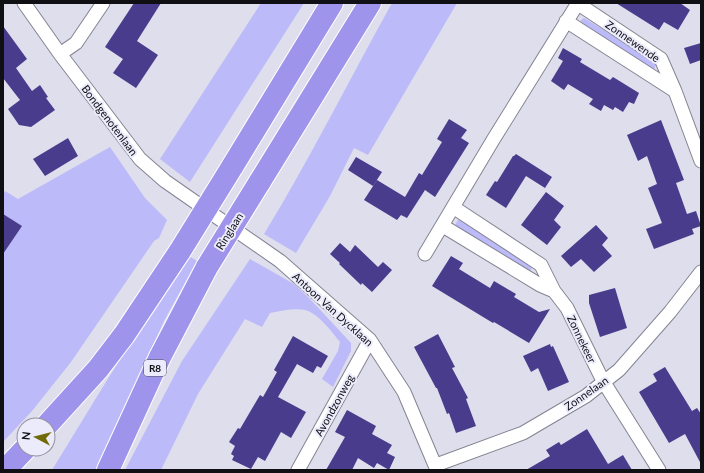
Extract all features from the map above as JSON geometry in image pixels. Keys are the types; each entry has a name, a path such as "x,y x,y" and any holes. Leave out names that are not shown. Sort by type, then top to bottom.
{"highway":[{"path":"54,417 98,369 124,335 180,251 332,3"},
{"name":"Ringlaan","path":"108,470 160,357 207,267 260,184 370,3"},
{"path":"5,470 17,457"}],"street":[{"name":"Bondgenotenlaan","path":"24,3 60,54 140,159 165,181 217,218"},
{"path":"60,54 76,43 103,3"},
{"name":"Zonnewende","path":"675,91 565,23 578,3 661,59 675,91 701,161"},
{"path":"425,254 565,23"},
{"name":"Zonnekeer","path":"454,207 542,265 554,291 567,308 603,381 659,470"},
{"name":"Antoon Van Dycklaan","path":"217,218 280,261 370,340 404,392 436,467"},
{"name":"Zonnekeer","path":"443,226 540,286 554,291"},
{"name":"Zonnelaan","path":"436,467 523,434 586,396 603,381 619,370 670,312 701,272"},
{"name":"Avondzonweg","path":"298,470 370,340"}],"shaded area":[{"path":"261,3 304,3 190,182 160,159"},
{"path":"392,3 457,3 368,155 354,148 330,196 296,253 264,234 281,206"},
{"path":"584,18 656,62 655,68 651,70 580,23"},
{"path":"110,147 145,198 167,220 159,238 154,241 71,362 26,417 16,417 16,428 3,442 3,194 5,191 18,199"},
{"path":"460,219 533,266 530,271 455,227 457,221"},
{"path":"187,255 197,261 164,321 98,470 52,470 109,377"},
{"path":"250,259 294,284 351,343 351,351 333,387 322,379 338,351 340,342 315,315 301,309 270,313 262,327 245,319 198,394 161,470 125,470 182,361"}],"building":[{"path":"134,3 161,3 137,41 158,55 136,88 113,73 123,59 105,47"},
{"path":"616,3 680,3 690,10 678,30 664,22 659,30"},
{"path":"3,26 27,59 16,68 32,91 40,85 48,97 46,98 55,110 31,127 19,125 8,109 20,100 3,78"},
{"path":"701,43 701,60 690,64 684,48"},
{"path":"563,48 582,59 580,62 610,80 613,77 639,93 634,104 629,102 623,112 615,107 613,110 604,105 601,111 589,104 593,99 568,84 564,90 551,81 563,61 558,58"},
{"path":"449,119 467,130 461,138 469,143 435,197 425,190 407,218 401,215 397,220 364,200 377,180 405,197 419,173 422,175 442,142 437,139"},
{"path":"661,120 684,180 676,183 687,214 696,211 701,226 692,229 694,234 654,249 646,229 662,223 648,188 657,184 647,156 638,161 627,135"},
{"path":"68,138 78,156 45,176 33,159"},
{"path":"516,154 552,177 545,188 526,176 506,208 486,195 495,181 497,182 513,156"},
{"path":"356,157 382,172 373,186 348,170"},
{"path":"546,192 564,206 554,220 561,227 547,245 521,225"},
{"path":"3,214 22,226 3,254"},
{"path":"596,225 608,238 602,245 612,256 594,272 581,259 571,267 561,256"},
{"path":"340,243 350,252 355,245 378,267 383,262 392,270 372,292 362,283 361,285 330,254"},
{"path":"451,256 463,263 459,269 490,288 494,281 516,294 514,297 539,312 550,309 529,343 432,286"},
{"path":"615,288 627,328 600,337 589,303 589,295"},
{"path":"438,334 455,367 452,368 468,398 466,399 476,426 456,433 449,413 447,414 437,388 414,347"},
{"path":"293,336 328,356 321,368 317,366 313,373 297,364 278,397 306,412 291,438 281,432 265,461 258,457 251,469 232,460 234,456 231,454 235,446 229,442 238,428 240,429 260,395 263,397 277,372 274,370"},
{"path":"550,344 551,347 553,346 569,382 548,391 538,368 531,372 523,356"},
{"path":"665,367 692,411 697,408 701,414 701,464 685,434 669,443 639,392 657,381 653,374"},
{"path":"347,410 376,426 372,434 392,445 387,453 395,457 389,470 377,463 374,468 358,458 352,470 326,470 345,437 335,432"},
{"path":"587,429 608,464 623,455 632,470 526,470 550,456 546,450 559,442 561,445"}]}
